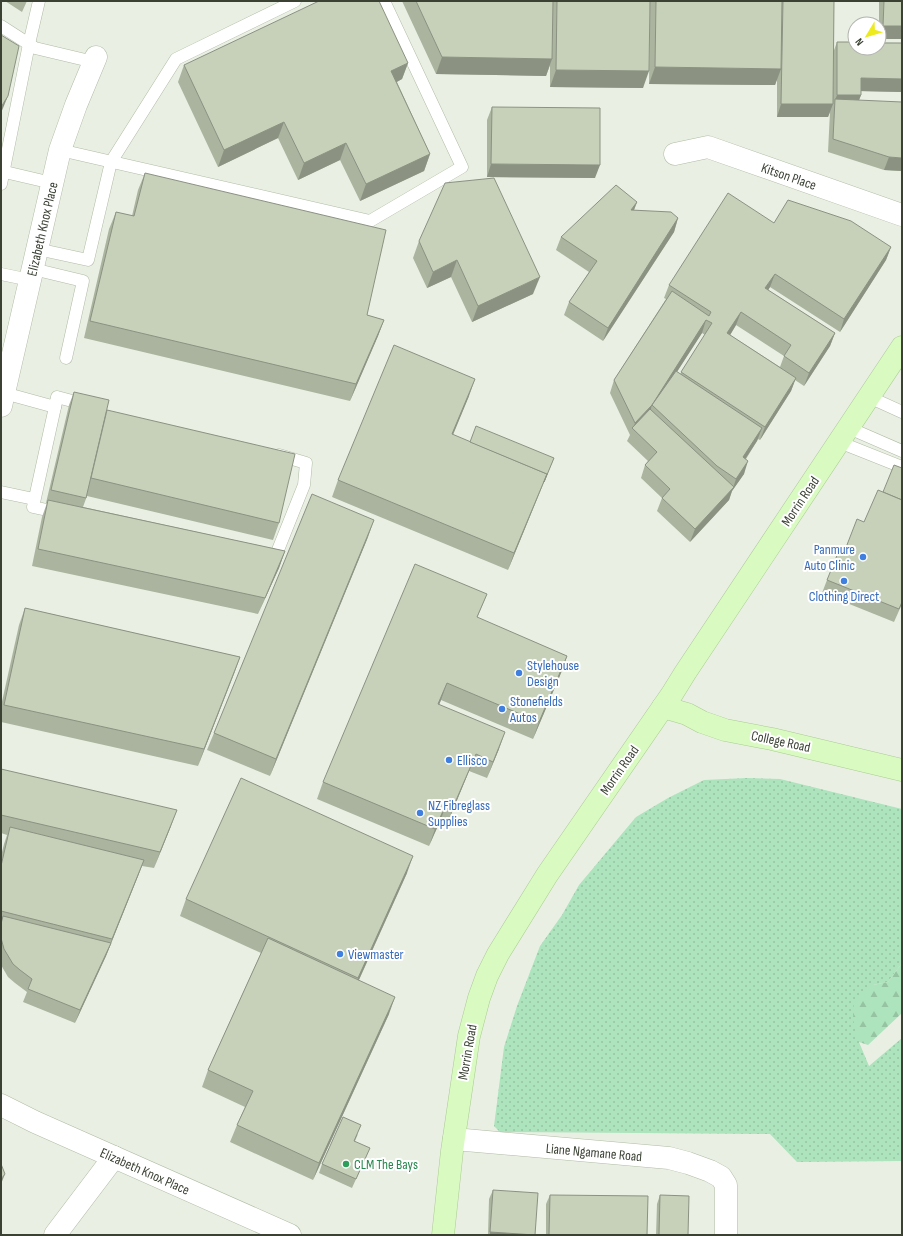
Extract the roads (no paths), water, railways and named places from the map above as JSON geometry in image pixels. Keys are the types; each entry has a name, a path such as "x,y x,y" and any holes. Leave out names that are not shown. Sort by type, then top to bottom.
{"main road":[{"name":"Morrin Road","path":"444,1235 454,1139 470,1031 479,998 498,954 547,876 663,707 902,347"},
{"name":"College Road","path":"663,707 687,714 702,722 725,730 772,739 902,770"}],"street":[{"name":"Elizabeth Knox Place","path":"2,400 60,150 76,105 95,60"},
{"name":"Kitson Place","path":"675,154 708,147 902,215"},
{"name":"Elizabeth Knox Place","path":"1,1105 35,1122 290,1235"},
{"name":"Liane Ngamane Road","path":"454,1139 669,1158 688,1163 710,1171 720,1177 726,1185 726,1235"},
{"path":"55,1235 114,1156"}],"lane":[{"path":"1,184 2,171 39,1"},
{"path":"1,274 33,266 88,260 112,162 176,59 295,1"},
{"path":"60,150 370,221 462,167 384,1"},
{"path":"1,26 35,48 95,60"},
{"path":"2,171 52,183"},
{"path":"33,266 83,281 66,358"},
{"path":"72,516 33,507 34,499 57,397 95,407"},
{"path":"869,397 902,412"},
{"path":"2,400 55,407"},
{"path":"844,435 902,450"},
{"path":"844,435 902,467"},
{"path":"258,557 274,560 304,485 306,463 268,453"},
{"path":"1,492 34,499"}],"place":[{"name":"Panmure Auto Clinic","path":"863,557"},
{"name":"Clothing Direct","path":"844,581"},
{"name":"Stylehouse Design","path":"519,673"},
{"name":"Stonefields Autos","path":"502,709"},
{"name":"Ellisco","path":"449,760"},
{"name":"NZ Fibreglass Supplies","path":"420,813"},
{"name":"Viewmaster","path":"340,954"},
{"name":"CLM The Bays","path":"346,1164"}]}
